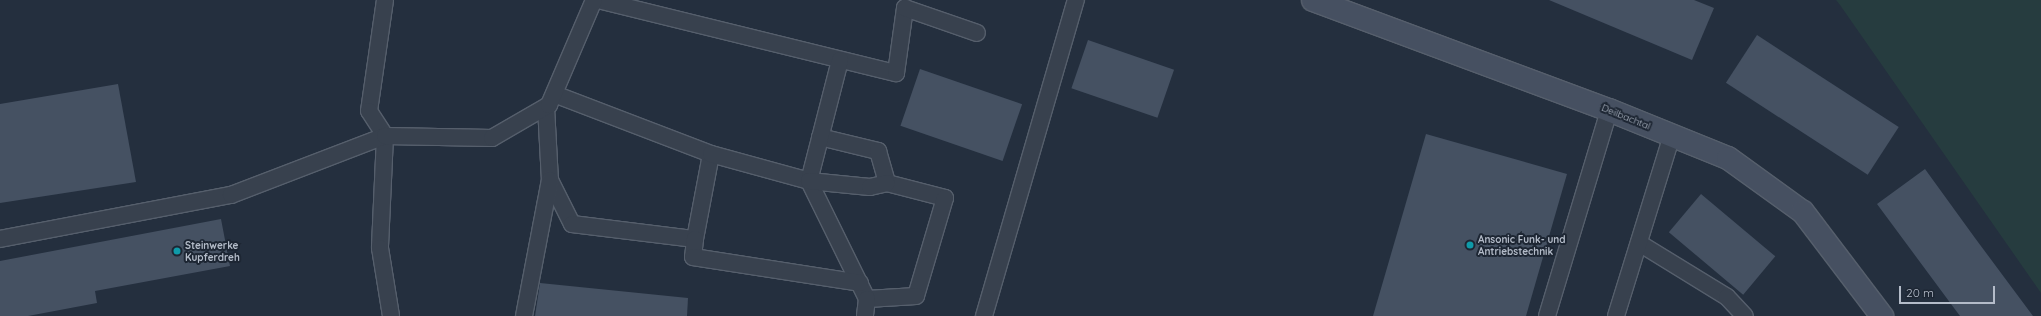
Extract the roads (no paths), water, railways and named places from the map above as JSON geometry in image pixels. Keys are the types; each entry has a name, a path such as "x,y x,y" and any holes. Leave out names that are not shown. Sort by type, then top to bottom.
{"street":[{"name":"Deilbachtal","path":"1313,0 1609,110 1728,158 1803,212 1882,316"}],"lane":[{"path":"385,0 369,112 385,136 380,248 391,316"},
{"path":"524,316 550,180 550,100 594,0"},
{"path":"598,0 896,73 905,8 977,33"},
{"path":"984,316 1076,0"},
{"path":"840,60 809,180 867,299 865,316"},
{"path":"0,239 231,195 385,136 492,138 550,100"},
{"path":"550,100 711,154 809,180 870,187 887,183 944,198 916,296 867,299"},
{"path":"1548,316 1609,110"},
{"path":"1616,316 1672,136"},
{"path":"820,137 878,151 887,183"},
{"path":"711,154 693,257 860,284"},
{"path":"550,180 572,224 695,239"},
{"path":"1638,243 1727,297 1745,316"}],"place":[{"name":"Ansonic Funk- und Antriebstechnik","path":"1470,245"},
{"name":"Steinwerke Kupferdreh","path":"177,251"}]}
